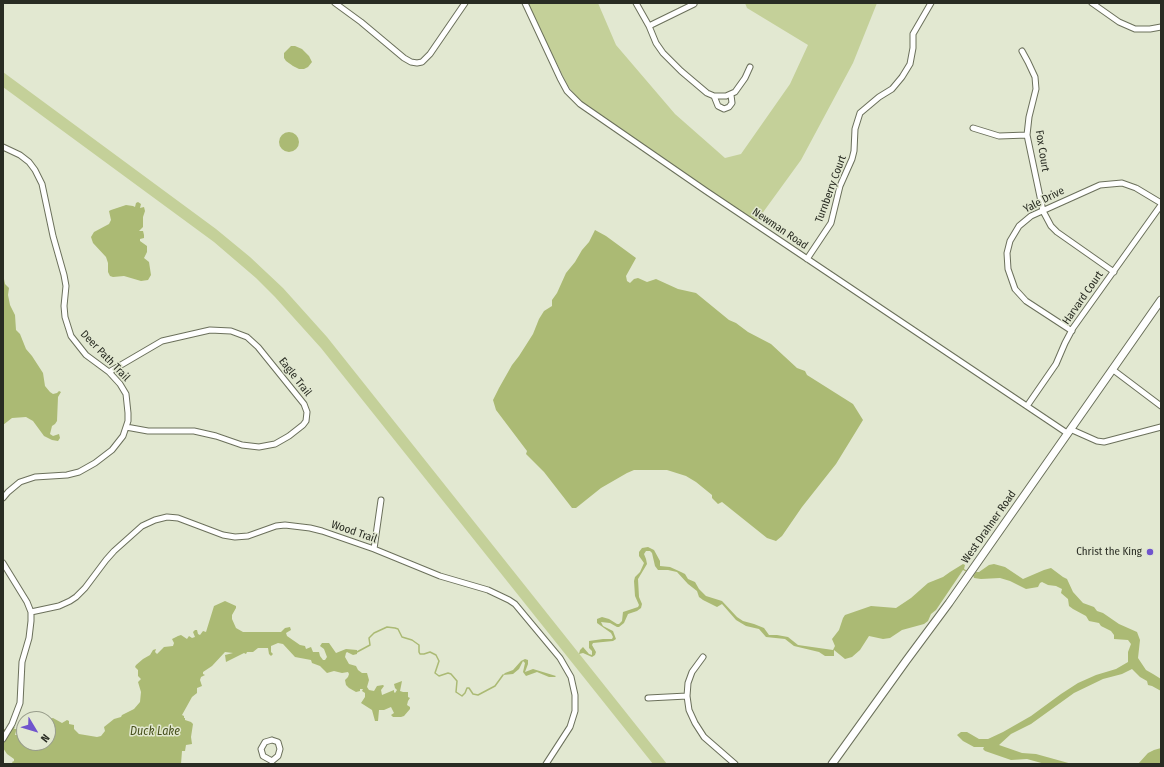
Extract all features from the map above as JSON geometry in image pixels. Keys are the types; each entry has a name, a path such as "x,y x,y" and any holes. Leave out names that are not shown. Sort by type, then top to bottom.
{"street":[{"path":"335,3 361,22 404,58 411,62 417,63 422,62 430,54 465,3"},
{"name":"Newman Road","path":"525,3 567,91 580,104 807,259 1027,406 1068,431 1097,441 1104,442 1161,427"},
{"path":"636,3 649,26 656,43 671,62 698,85 714,96 720,97 731,95 745,78 750,67"},
{"name":"Turnberry Court","path":"807,259 831,224 840,186 852,159 855,129 860,113 879,97 892,89 902,77 910,64 913,48 913,34 930,3"},
{"path":"1092,3 1119,22 1135,29 1161,27"},
{"path":"649,26 694,4"},
{"name":"Fox Court","path":"1022,51 1035,77 1036,89 1029,117 1027,135 1043,210 1051,226 1057,232 1114,272"},
{"path":"714,96 718,106 724,109 729,107 732,103 731,95"},
{"path":"973,128 999,136 1027,135"},
{"name":"Deer Path Trail","path":"3,147 20,155 29,162 42,184 51,230 64,275 66,286 64,306 69,331 77,345 86,355 109,372 120,384 126,394 128,412 128,421 123,436 112,450 95,463 79,472 67,475 35,476 20,482 3,498"},
{"name":"Yale Drive","path":"1072,331 1026,301 1015,289 1008,269 1007,253 1010,241 1019,226 1031,216 1100,185 1122,183 1136,188 1161,204"},
{"name":"Harvard Court","path":"1027,406 1056,364 1072,331 1161,204"},
{"name":"West Drahner Road","path":"832,764 906,660 949,603 1068,431 1160,302"},
{"name":"Eagle Trail","path":"109,372 162,341 210,330 231,331 247,337 258,347 304,404 307,412 306,421 303,425 289,436 275,444 259,447 242,445 216,436 194,431 148,431 126,427"},
{"path":"1112,369 1161,406"},
{"path":"374,549 381,500"},
{"name":"Wood Trail","path":"31,612 59,606 70,601 85,588 106,560 128,538 142,526 155,520 178,518 235,537 248,536 276,526 284,525 322,531 374,549 440,576 488,590 510,600 523,612 560,658 571,677 575,695 575,711 570,727 546,764"},
{"path":"3,563 31,612 31,630 22,662 20,703 12,724 3,739"},
{"path":"704,657 692,672 688,683 687,696 689,710 704,737 735,764"},
{"path":"648,698 687,696"}],"shaded area":[{"path":"527,3 598,3 616,45 675,114 725,158 741,154 790,84 808,45 747,8 745,3 877,3 853,63 801,160 756,222 580,101 568,86"},
{"path":"3,72 216,229 250,257 283,288 327,337 667,764 653,764 321,348 275,297 256,278 214,242 3,87"}],"water":[{"path":"291,46 302,49 309,56 312,62 308,67 299,69 286,61 284,58 284,53"},
{"path":"289,132 296,135 299,142 296,149 289,152 282,149 279,142 282,135"},
{"path":"138,202 141,204 140,208 144,207 145,211 143,217 143,227 139,231 143,231 144,238 140,239 140,241 147,246 147,252 144,258 149,262 151,275 148,280 141,281 124,276 110,276 106,257 93,243 91,237 94,232 109,224 111,220 109,211 126,205 135,207 136,203"},
{"path":"595,230 606,236 636,258 626,276 627,281 630,283 634,279 638,278 647,282 656,279 678,289 696,293 729,320 771,344 797,368 805,371 807,375 853,404 863,420 836,464 802,507 782,536 776,541 767,538 722,502 718,504 712,498 712,495 696,482 686,476 667,470 634,470 601,488 576,508 572,508 544,472 526,454 527,451 496,410 493,400 499,388 512,365 533,334 544,311 552,306 552,300 557,293 566,273 589,242"},
{"path":"3,274 5,284 9,288 8,295 10,305 15,315 16,330 20,334 26,349 43,373 45,386 53,394 59,391 61,392 58,397 57,421 52,426 50,434 53,436 59,434 60,438 58,441 44,436 33,421 26,417 12,418 3,425"},
{"path":"648,547 654,550 660,561 660,566 670,567 685,574 688,579 695,582 706,596 722,601 737,617 743,621 764,628 769,635 788,637 798,645 833,650 835,646 832,639 839,630 845,615 871,606 896,608 911,598 928,583 943,577 963,564 965,565 964,569 974,575 976,572 979,572 989,565 994,564 1005,567 1023,579 1051,568 1067,579 1073,592 1083,603 1094,607 1097,611 1103,613 1119,624 1137,632 1140,640 1138,658 1146,670 1161,679 1161,691 1148,685 1147,681 1140,677 1132,669 1122,674 1103,679 1074,693 1031,724 1011,734 999,745 1022,753 1036,754 1072,764 1045,764 1027,759 1011,760 985,751 983,749 984,747 974,747 963,741 957,735 961,732 967,732 979,739 988,739 1031,716 1078,683 1096,675 1116,669 1128,662 1128,652 1131,644 1128,640 1114,639 1114,635 1111,631 1101,626 1099,623 1089,621 1086,616 1069,606 1068,599 1061,593 1062,589 1056,586 1048,585 1042,582 1038,587 1026,589 1000,578 974,578 973,575 963,570 936,610 931,614 928,621 924,624 902,630 890,638 883,639 869,636 860,650 852,657 845,659 834,650 834,656 825,656 819,652 794,646 785,639 766,637 759,629 746,626 736,620 722,604 717,607 703,600 699,597 697,591 677,572 658,570 655,566 652,553 650,551 646,551 644,554 647,564 638,579 639,597 642,604 641,608 628,614 624,623 619,627 610,623 601,622 603,626 613,631 616,639 613,641 593,643 592,645 596,652 592,657 583,653 579,654 583,647 589,654 592,655 592,651 589,648 589,641 612,639 613,637 611,633 597,623 597,619 602,617 619,624 622,621 623,612 638,607 639,605 635,596 634,581 644,563 639,556 639,552 642,548"},
{"name":"Duck Lake","path":"225,601 236,606 232,619 236,628 243,632 281,632 285,628 290,627 291,630 286,633 287,636 300,645 305,646 306,649 311,647 313,652 319,652 323,660 327,657 324,649 320,646 322,643 329,643 336,653 346,649 357,650 357,654 353,655 347,652 345,657 349,664 356,666 362,673 367,673 369,680 367,687 369,690 374,691 377,686 383,685 384,686 381,690 382,695 394,690 395,693 397,690 394,684 402,681 400,691 408,692 408,697 410,698 407,705 410,709 404,716 401,717 393,717 391,715 394,713 391,707 384,710 379,710 378,721 375,721 372,710 361,703 365,697 365,693 362,691 363,689 356,692 346,685 345,680 348,677 348,672 342,673 334,671 327,673 320,666 312,663 311,660 295,657 283,644 278,643 271,646 271,652 273,654 271,656 268,648 258,648 253,652 247,652 246,654 244,653 226,662 225,655 233,653 225,652 212,666 203,672 205,675 201,677 200,680 202,686 197,688 197,693 192,697 182,715 184,716 185,720 193,724 191,737 192,744 186,745 185,751 182,751 181,764 13,764 12,762 14,759 7,754 3,748 3,729 15,727 16,751 56,751 56,720 62,723 67,720 69,721 69,724 74,725 74,729 79,734 97,737 101,736 105,731 104,727 114,719 121,717 134,709 140,702 141,692 138,682 141,679 138,676 138,670 135,667 136,665 150,655 153,650 156,649 155,652 157,654 164,647 173,646 174,643 172,639 178,636 181,635 187,639 189,636 192,638 195,637 193,632 195,630 197,630 198,634 200,635 203,631 206,632 214,606"},
{"path":"525,659 528,660 528,664 525,672 533,669 556,676 549,677 537,672 526,676 523,672 525,663 523,661 519,669 513,674 503,675 513,670 521,661"},
{"path":"1161,748 1161,764 1138,764 1148,753"}],"waterway":[{"path":"357,652 370,645 369,638 374,633 387,627 395,628 398,629 402,637 412,640 419,645 420,654 430,652 436,655 439,661 435,673 439,676 448,673 451,674 457,681 456,692 462,696 467,688 469,688 473,694 478,695 495,686 503,675"}],"place":[{"name":"Christ the King","path":"1150,552"}]}
